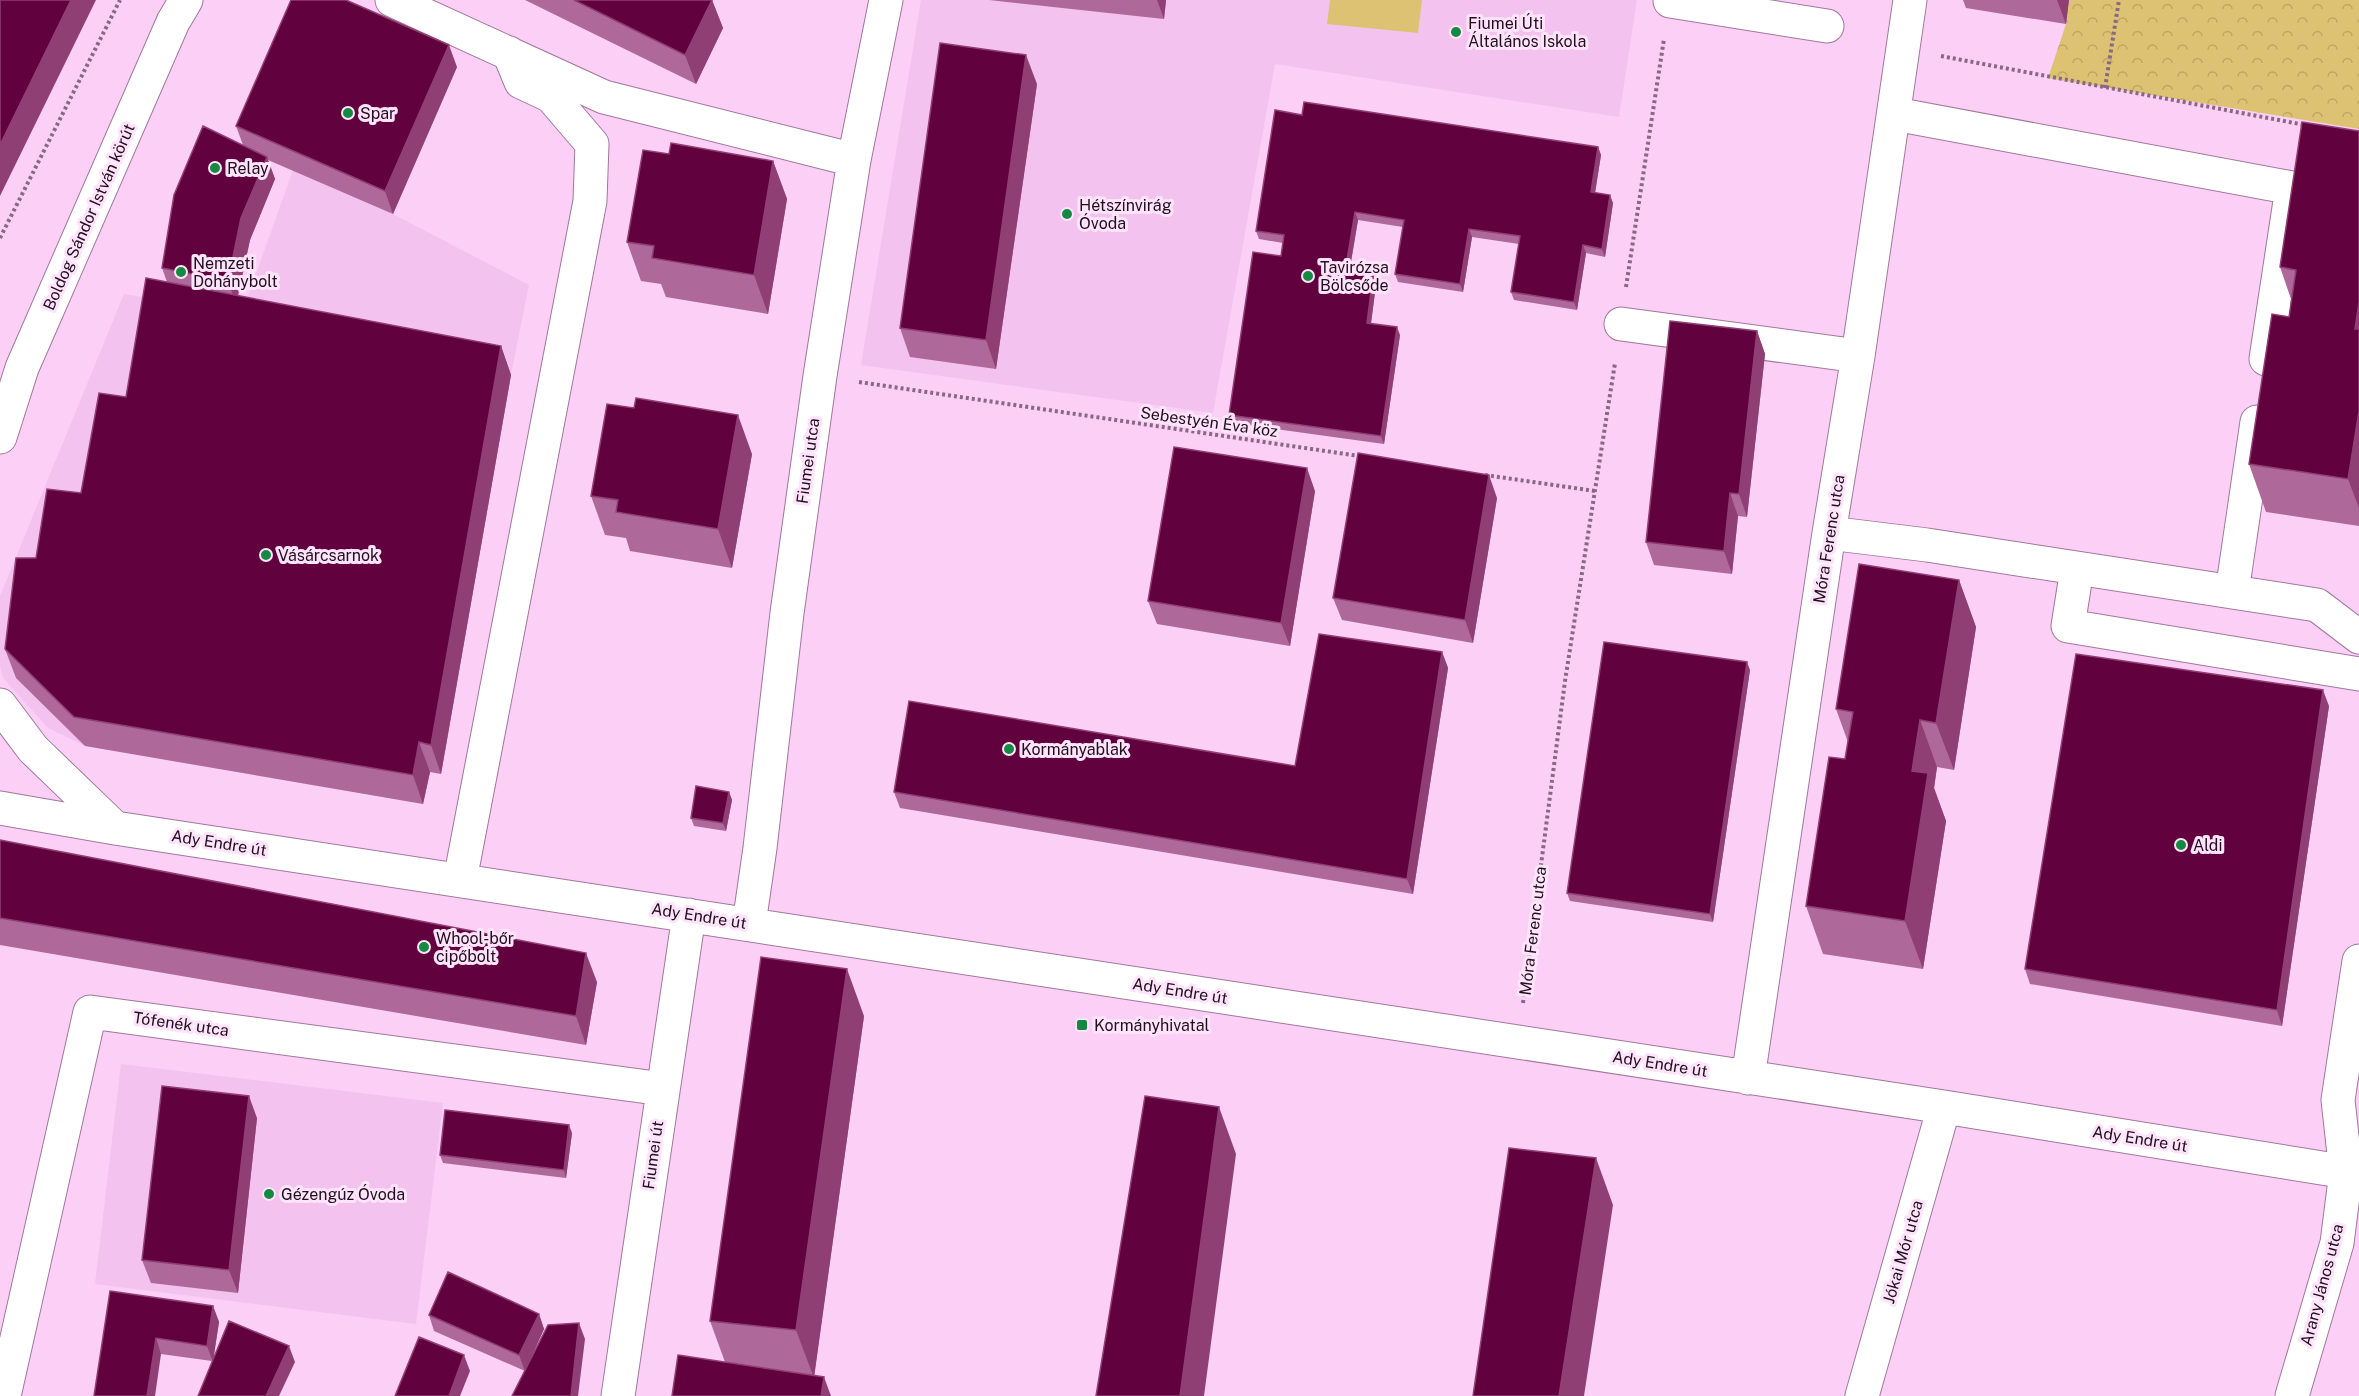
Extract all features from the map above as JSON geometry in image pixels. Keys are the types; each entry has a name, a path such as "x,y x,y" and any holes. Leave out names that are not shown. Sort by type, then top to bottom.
{"street":[{"name":"Boldog Sándor István körút","path":"0,437 22,368 173,21 186,0"},
{"path":"392,0 604,96 854,160"},
{"name":"Fiumei utca","path":"749,924 787,613 820,376 854,160 886,0"},
{"name":"Móra Ferenc utca","path":"1748,1078 1829,533 1895,114 1910,0"},
{"path":"1670,1 1827,26"},
{"path":"460,880 590,201 592,144 551,96 521,82 509,53"},
{"path":"1895,114 2292,188 2232,592"},
{"path":"1621,324 1858,356"},
{"path":"1829,533 1927,545 2317,605 2359,637"},
{"path":"2077,569 2068,626 2359,674"},
{"path":"0,705 33,749 115,828"},
{"name":"Ady Endre út","path":"0,808 115,828 1944,1107 2353,1173"},
{"name":"Fiumei út","path":"618,1396 689,915"},
{"name":"Arany János utca","path":"2292,1396 2337,1243 2353,1173 2338,1100 2359,961"},
{"name":"Tófenék utca","path":"4,1396 90,1012 663,1089"},
{"name":"Jókai Mór utca","path":"1862,1396 1944,1107"}],"path":[{"path":"0,238 120,0"},
{"path":"2105,88 2119,0"},
{"name":"Móra Ferenc utca","path":"1518,1043 1565,681 1670,1"},
{"path":"1903,48 1992,67 2316,126"},
{"name":"Sebestyén Éva köz","path":"820,376 1360,457"},
{"path":"1477,474 1594,491"}],"shaded area":[{"name":"Hétszínvirág Óvoda","path":"921,0 1637,0 1619,117 1275,64 1213,413 861,365"},
{"name":"Vásárcsarnok","path":"293,170 393,214 529,285 441,774 430,772 423,804 85,746 48,728 3,678 0,665 0,596 124,294 242,313"},
{"name":"Gézengúz Óvoda","path":"121,1064 443,1103 416,1324 95,1284"}],"green space":[{"path":"1330,0 1422,0 1418,33 1327,24"},
{"path":"2069,0 2359,0 2359,129 2048,78 2066,24"}],"building":[{"path":"0,0 71,0 0,145"},
{"name":"Spar","path":"291,0 346,0 449,45 385,191 236,126"},
{"path":"574,0 712,0 685,55"},
{"path":"940,43 1026,55 986,340 900,328"},
{"name":"Tavirózsa Bölcsőde","path":"1304,102 1598,147 1591,192 1610,195 1602,249 1583,245 1574,302 1511,292 1520,236 1469,229 1460,284 1395,274 1404,220 1355,212 1346,266 1374,269 1367,323 1397,327 1381,436 1229,415 1253,252 1281,256 1284,235 1256,231 1275,110 1302,115"},
{"path":"2302,122 2359,131 2359,302 2355,329 2359,329 2359,411 2348,479 2249,464 2272,314 2289,317 2296,270 2280,267"},
{"path":"203,126 267,157 241,218 228,281 162,268 174,195"},
{"path":"671,143 773,161 754,275 652,258 654,246 627,242 643,150 669,154"},
{"name":"Vásárcsarnok","path":"146,278 501,346 431,745 419,742 413,775 74,717 5,649 16,558 36,558 47,489 81,493 99,393 126,397"},
{"path":"1670,321 1757,331 1739,494 1730,493 1724,551 1646,542"},
{"path":"636,398 738,415 718,529 616,512 618,500 591,496 607,404 634,408"},
{"path":"1174,447 1307,468 1281,623 1148,601"},
{"path":"1358,453 1489,475 1465,620 1333,598"},
{"path":"1859,564 1959,580 1936,723 1920,720 1912,771 1928,773 1905,921 1806,906 1829,757 1845,759 1853,712 1836,709"},
{"name":"Kormányablak","path":"1319,634 1442,652 1407,879 894,792 909,701 1295,766"},
{"path":"1604,642 1747,662 1710,914 1567,893"},
{"name":"Aldi","path":"2076,654 2323,690 2277,1010 2025,969"},
{"path":"696,786 729,792 723,823 691,818"},
{"path":"0,840 586,953 576,1016 0,918"},
{"path":"761,957 847,969 796,1330 710,1321"},
{"path":"162,1086 249,1096 229,1270 142,1260"},
{"path":"1145,1096 1219,1107 1180,1396 1096,1396"},
{"path":"445,1110 569,1125 564,1170 440,1155"},
{"path":"1509,1148 1596,1158 1559,1396 1473,1396"},
{"path":"448,1272 539,1314 519,1355 429,1315"},
{"path":"110,1291 213,1306 207,1346 156,1338 147,1396 94,1396"},
{"path":"229,1321 289,1346 266,1396 198,1396"},
{"path":"579,1323 571,1396 512,1396 548,1325"},
{"path":"419,1337 464,1355 449,1396 395,1396"},
{"path":"678,1355 824,1377 821,1396 672,1396"}],"place":[{"name":"Fiumei Úti Általános Iskola","path":"1456,32"},
{"name":"Spar","path":"348,113"},
{"name":"Relay","path":"215,168"},
{"name":"Hétszínvirág Óvoda","path":"1067,214"},
{"name":"Nemzeti Dohánybolt","path":"181,272"},
{"name":"Tavirózsa Bölcsőde","path":"1308,276"},
{"name":"Vásárcsarnok","path":"266,555"},
{"name":"Kormányablak","path":"1009,749"},
{"name":"Aldi","path":"2181,845"},
{"name":"Whool-bőr cipőbolt","path":"424,947"},
{"name":"Kormányhivatal","path":"1082,1025"},
{"name":"Gézengúz Óvoda","path":"269,1194"}]}
